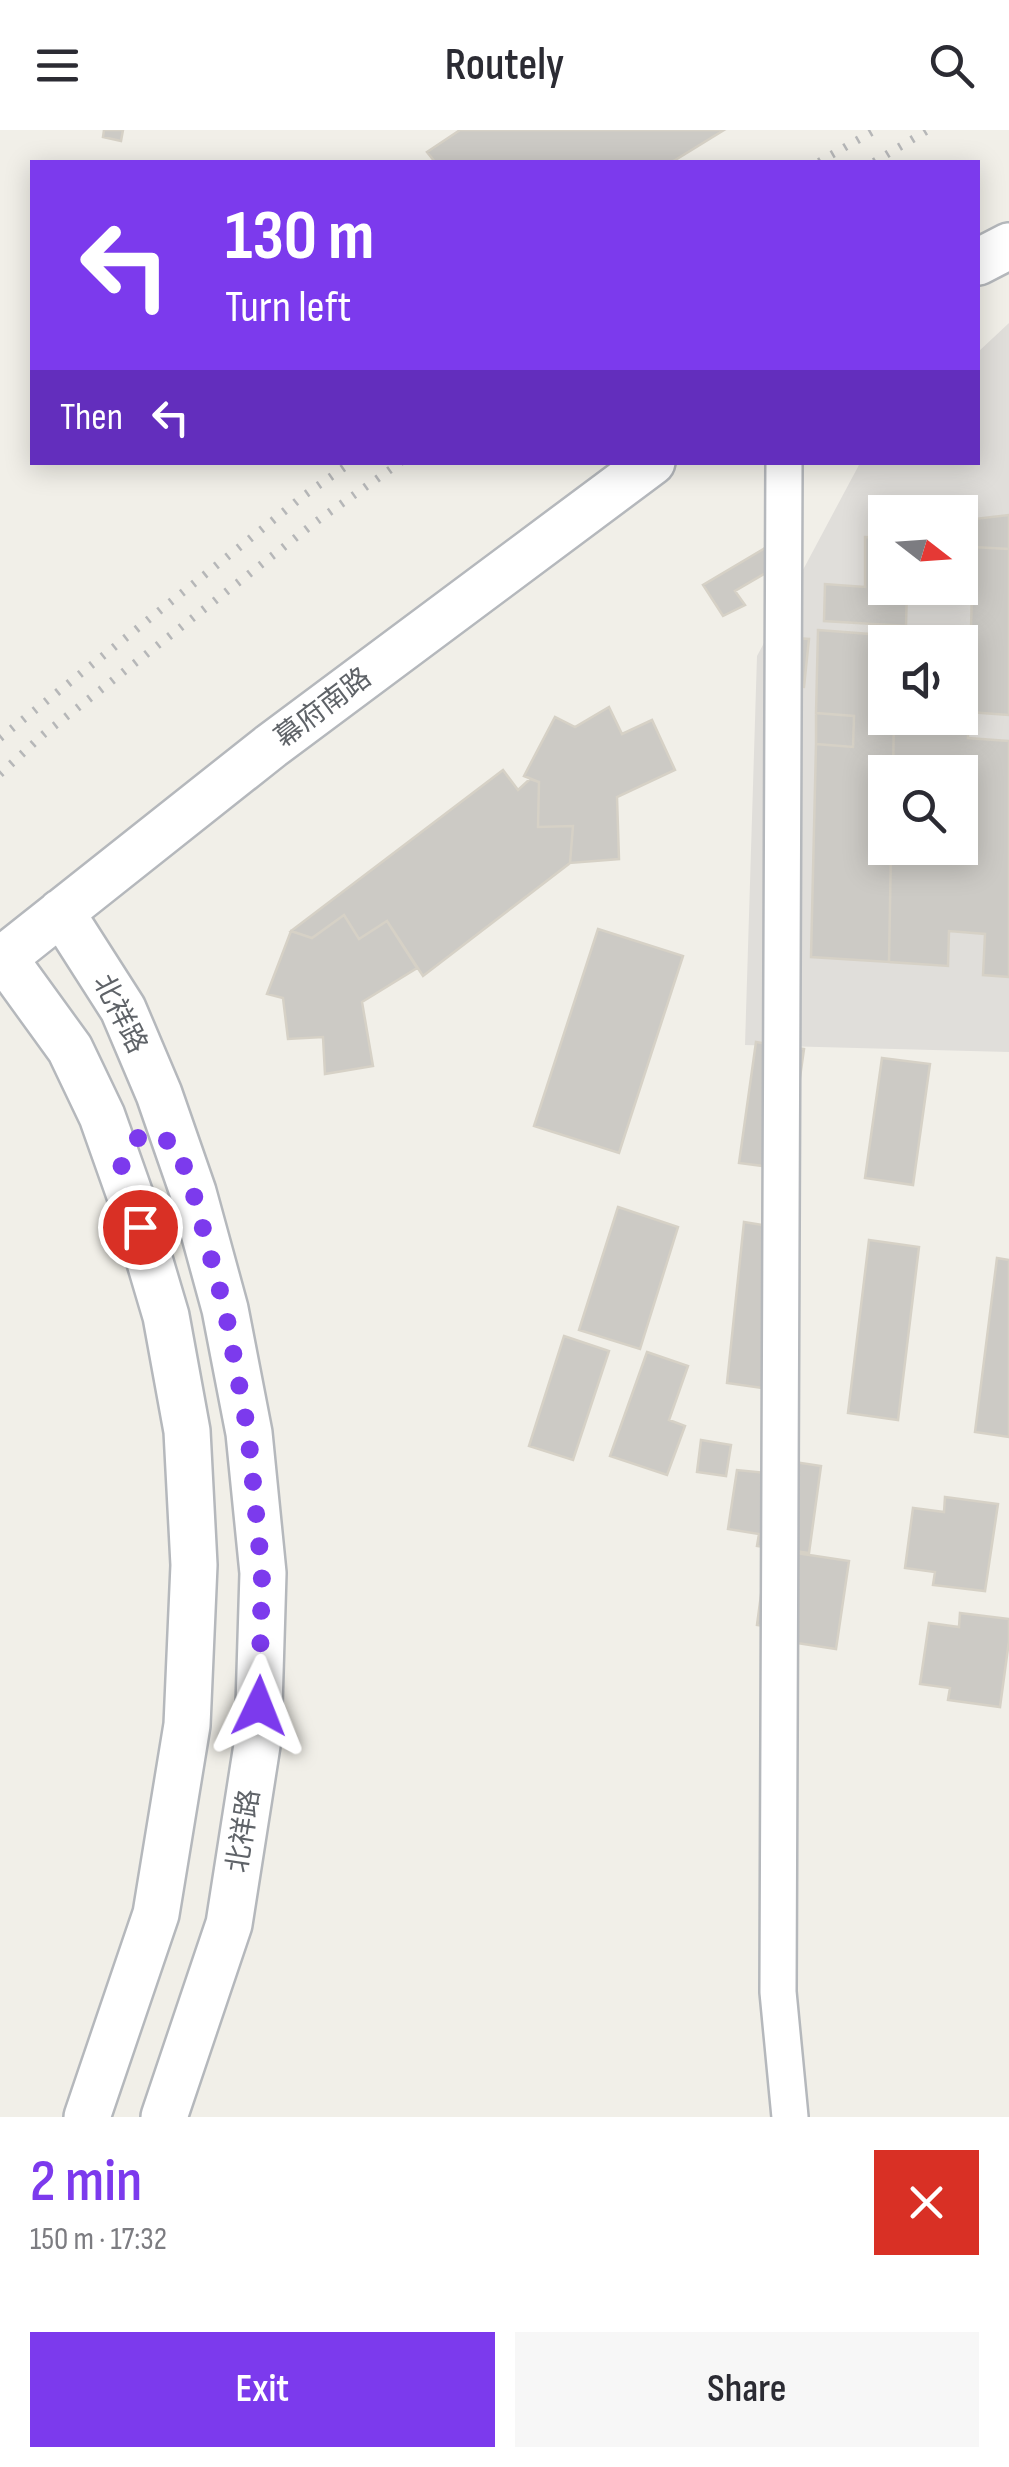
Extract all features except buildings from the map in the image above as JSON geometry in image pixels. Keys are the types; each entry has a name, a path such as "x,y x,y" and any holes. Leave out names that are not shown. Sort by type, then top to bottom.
{"street":[{"path":"980,261 1009,246"},
{"name":"幕府南路","path":"2,959 271,746 648,465"},
{"path":"784,465 778,1992 790,2117"},
{"name":"北祥路","path":"61,912 123,1009 159,1094 193,1192 225,1309 248,1432 262,1573 258,1739 229,1924 164,2117"},
{"path":"2,959 70,1049 102,1116 166,1316 187,1431 194,1565 187,1725 156,1914 87,2117"},
{"path":"120,1169 141,1134 158,1136 177,1146"}],"shaded area":[{"path":"1009,323 1009,1052 745,1045 757,656 859,465 980,465 980,350"}],"railway":[{"path":"822,160 875,130"},
{"path":"877,160 928,130"},
{"path":"0,738 348,465"},
{"path":"0,774 44,734 317,521 397,465"}],"route":[{"path":"140,1227 120,1169 141,1134 158,1136 177,1146 225,1309 248,1432 262,1573 259,1706"}]}
